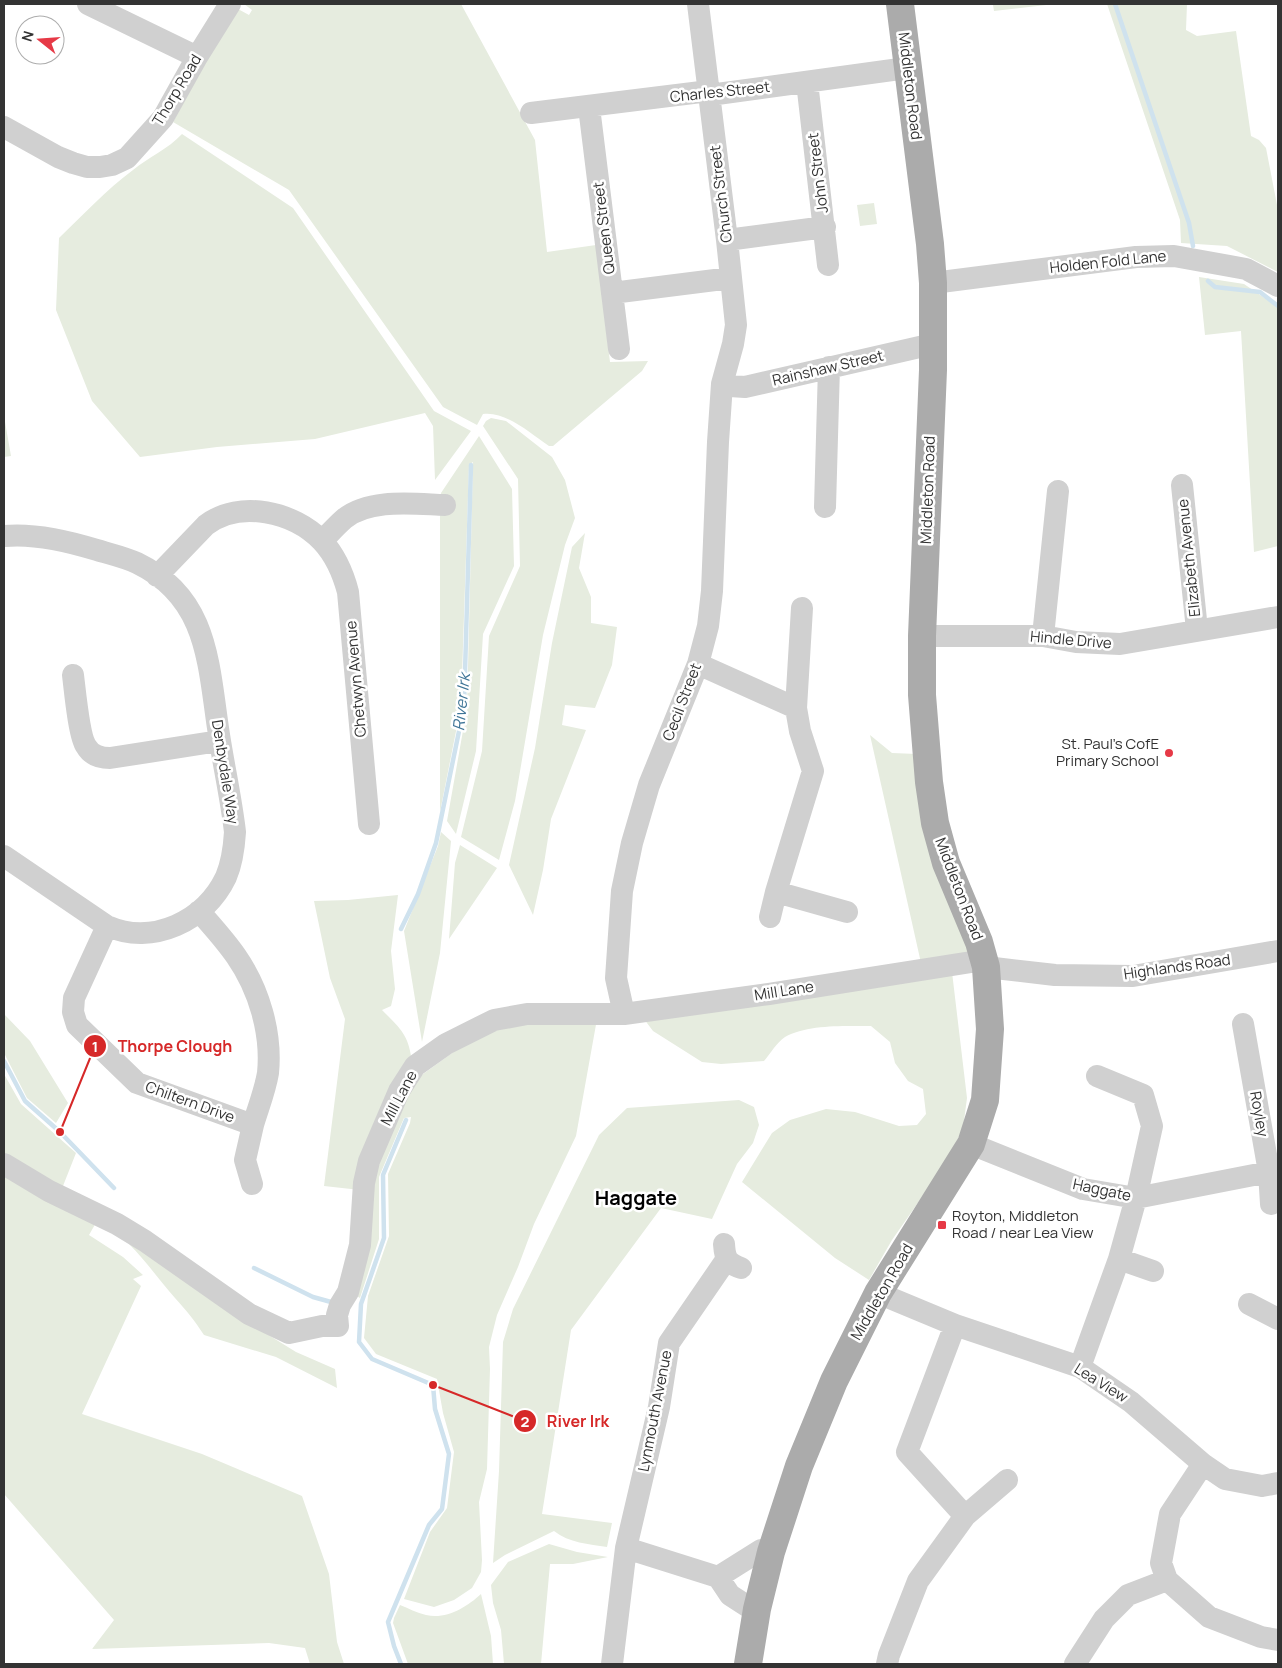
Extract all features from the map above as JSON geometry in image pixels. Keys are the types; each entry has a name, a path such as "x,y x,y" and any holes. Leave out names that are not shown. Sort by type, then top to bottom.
{"main road":[{"name":"Middleton Road","path":"748,1664 757,1609 771,1552 798,1466 834,1381 878,1293 971,1144 985,1100 990,1029 985,963 980,942 946,863 935,823 928,782 922,695 922,636 933,346 933,283 930,244 900,4"}],"street":[{"path":"88,4 197,57"},
{"name":"Thorp Road","path":"4,127 73,164 100,167 112,165 127,158 163,118 197,57 230,4"},
{"name":"Church Street","path":"698,4 736,325 722,384"},
{"name":"Charles Street","path":"531,113 701,92 717,94 908,68"},
{"name":"John Street","path":"808,82 828,264"},
{"name":"Queen Street","path":"589,106 619,349"},
{"path":"727,240 825,227"},
{"name":"Holden Fold Lane","path":"933,283 1136,257 1174,256 1246,269 1278,286"},
{"path":"612,293 731,278"},
{"name":"Rainshaw Street","path":"722,384 745,387 924,346 933,346"},
{"path":"825,507 829,367"},
{"name":"Cecil Street","path":"624,1014 616,978 616,969 622,891 632,843 649,785 698,664 708,626 712,591 722,384"},
{"name":"Elizabeth Avenue","path":"1182,485 1197,630"},
{"path":"1043,636 1058,491"},
{"path":"322,541 345,518 377,504 445,504"},
{"name":"Chetwyn Avenue","path":"158,576 206,525 213,520 233,513 260,512 285,517 311,531 322,541 339,565 348,592 369,824"},
{"name":"Denbydale Way","path":"4,536 36,537 86,547 135,563 158,576 180,597 190,610 203,638 207,654 235,832 229,869 219,889 200,911 175,926 148,933 120,932 107,926 4,856"},
{"path":"770,917 813,771 800,731 796,708 802,608"},
{"name":"Hindle Drive","path":"922,636 1043,636 1076,642 1120,644 1278,617"},
{"path":"698,664 796,708"},
{"path":"73,675 82,740 89,750 99,757 110,758 220,741"},
{"path":"776,892 847,912"},
{"name":"Chiltern Drive","path":"200,911 227,944 245,971 259,1000 264,1018 267,1037 268,1074 253,1125 246,1160 252,1184"},
{"name":"Chiltern Drive","path":"107,926 74,998 73,1012 77,1025 137,1083 253,1125"},
{"name":"Highlands Road","path":"985,963 1055,975 1134,976 1278,951"},
{"name":"Mill Lane","path":"4,1164 49,1191 117,1224 145,1241 249,1314 289,1333 322,1326 338,1326 337,1315 340,1305 348,1292 360,1244 363,1192 369,1161 399,1091 415,1066 446,1044 494,1020 528,1014 624,1014 985,963"},
{"name":"Royley","path":"1243,1024 1269,1172 1271,1204"},
{"path":"1080,1367 1119,1259 1136,1198 1152,1126 1143,1095 1097,1076"},
{"name":"Haggate","path":"971,1144 1083,1189 1136,1198 1269,1172"},
{"name":"Lynmouth Avenue","path":"612,1664 626,1548 659,1407 669,1343 731,1257"},
{"path":"1119,1259 1154,1271"},
{"name":"Lea View","path":"878,1293 955,1325 1080,1367 1131,1402 1202,1464 1225,1479 1262,1486 1278,1483"},
{"path":"1248,1304 1278,1319"},
{"path":"955,1325 907,1452 965,1516"},
{"path":"1202,1464 1170,1514 1162,1563 1167,1580 1209,1617 1261,1637 1278,1640"},
{"path":"887,1664 892,1646 918,1580 965,1516 1007,1480"},
{"path":"626,1548 718,1577 730,1595 747,1606 757,1609"},
{"path":"718,1577 761,1550 771,1552"},
{"path":"1075,1664 1104,1619 1128,1595 1167,1580"}],"shaded area":[{"path":"244,4 461,4 535,140 547,252 596,245 610,362 648,361 642,371 553,446 549,446 509,419 492,414 483,414 477,425 443,407 289,190 173,122 211,51 238,9 249,15 252,10"},
{"path":"1055,4 994,11 993,5"},
{"path":"1107,4 1187,4 1186,30 1197,36 1236,31 1251,136 1259,140 1266,148 1278,210 1278,272 1227,246 1181,243 1180,220"},
{"path":"182,134 293,208 434,411 471,431 435,480 433,426 425,413 315,439 217,447 140,457 92,401 56,310 59,238 113,186"},
{"path":"874,203 877,224 860,226 857,205"},
{"path":"1199,277 1244,284 1278,307 1278,546 1254,552 1241,331 1205,335"},
{"path":"4,416 11,456 4,457"},
{"path":"491,418 506,421 552,457 565,480 575,518 565,545 543,635 515,801 499,860 461,837 482,751 489,636 520,566 518,479 483,426"},
{"path":"479,436 512,489 514,566 483,634 476,751 456,834 447,821 467,708 473,462 469,465 461,706 440,812 440,502 441,493"},
{"path":"585,533 579,568 591,597 591,623 617,627 612,665 595,708 565,705 562,725 586,730 551,819 543,870 533,915 509,865 535,748 552,643 572,547"},
{"path":"870,735 892,753 917,754 975,959 921,963"},
{"path":"441,832 451,841 440,953 422,1042 404,931 438,846"},
{"path":"460,845 497,868 449,939 455,863"},
{"path":"398,895 391,951 395,989 391,1006 382,1010 403,1033 409,1046 412,1063 360,1190 324,1186 345,1019 330,978 314,901"},
{"path":"952,972 967,1098 963,1128 947,1161 892,1240 869,1280 835,1258 742,1182 772,1133 790,1120 826,1109 855,1112 899,1126 917,1125 926,1114 923,1089 908,1081 895,1063 890,1042 871,1026 815,1028 785,1037 776,1045 764,1061 721,1064 702,1062 653,1031 641,1015"},
{"path":"4,1014 30,1041 68,1103 56,1123 27,1098 4,1053"},
{"path":"597,1019 576,1136 534,1224 497,1315 489,1347 487,1469 479,1502 481,1572 472,1588 454,1600 434,1607 404,1599 430,1532 447,1508 454,1452 443,1413 437,1379 376,1354 364,1338 368,1296 389,1236 388,1174 411,1117 404,1118 379,1177 379,1239 360,1298 352,1293 368,1179 408,1085 492,1024"},
{"path":"4,1074 21,1104 76,1153 61,1191 4,1157"},
{"path":"739,1100 754,1107 759,1125 753,1143 737,1164 712,1219 661,1208 571,1330 542,1514 612,1523 607,1547 573,1541 554,1531 505,1555 493,1563 499,1471 503,1342 513,1309 599,1135 627,1108"},
{"path":"4,1173 97,1221 89,1235 123,1257 143,1275 133,1279 141,1286 82,1414 202,1454 302,1496 329,1574 337,1642 344,1664 310,1664 305,1648 269,1643 92,1649 114,1620 4,1494"},
{"path":"132,1241 223,1307 296,1352 335,1369 337,1388 276,1357 204,1335 187,1311 129,1244"},
{"path":"549,1544 577,1552 608,1557 573,1564 550,1564 541,1664 504,1664 501,1630 493,1603 491,1585 508,1562"},
{"path":"481,1594 491,1636 493,1664 408,1664 393,1623 400,1605 426,1615 441,1616 463,1608"}],"waterway":[{"path":"1115,4 1189,223 1193,246"},
{"path":"1208,281 1215,287 1260,292 1278,306"},
{"name":"River Irk","path":"401,929 418,894 436,843 464,707 471,465"},
{"path":"4,1061 25,1101 60,1132 114,1188"},
{"name":"River Irk","path":"401,1664 388,1622 429,1525 442,1509 449,1454 435,1409 433,1385 372,1359 359,1342 361,1304 384,1238 383,1175 406,1120"},
{"path":"254,1268 313,1297 333,1301"}],"place":[{"name":"St. Paul's CofE Primary School","path":"1169,753"},
{"name":"Thorpe Clough","path":"60,1132"},
{"name":"Royton, Middleton Road / near Lea View","path":"942,1225"},
{"name":"River Irk","path":"433,1385"}],"district":[{"name":"Haggate","path":"636,1198"}]}
